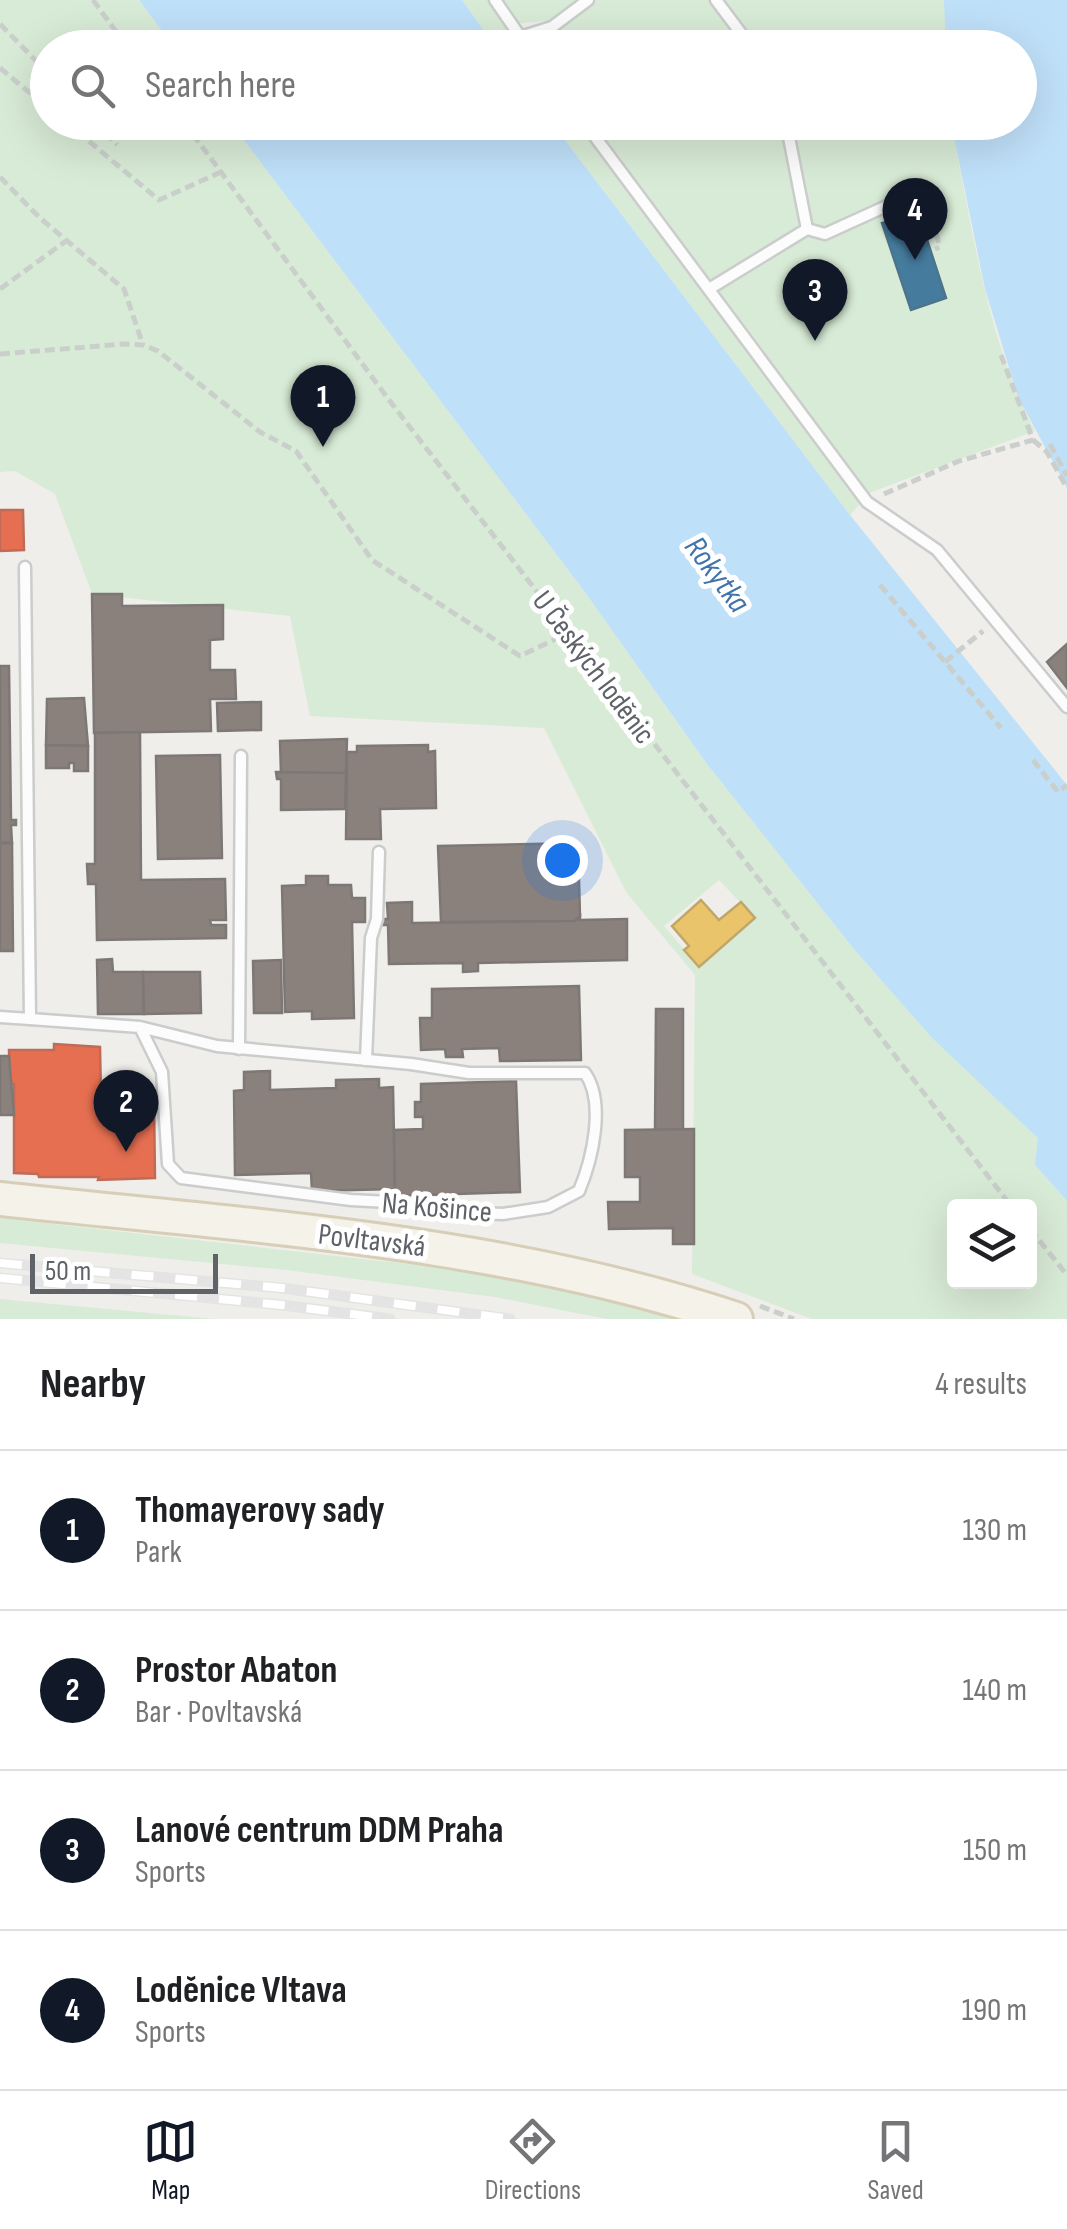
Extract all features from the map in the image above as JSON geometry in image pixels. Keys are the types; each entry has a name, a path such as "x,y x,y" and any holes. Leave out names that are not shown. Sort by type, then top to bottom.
{"main road":[{"name":"Povltavská","path":"0,1199 382,1241 507,1259 593,1278 736,1319"}],"lane":[{"path":"495,0 515,30"},
{"path":"545,30 588,0"},
{"path":"716,0 738,30"},
{"path":"597,140 867,502 936,550 1067,707"},
{"path":"790,140 807,230"},
{"path":"709,289 807,230 825,234 892,204"},
{"path":"25,567 30,1019"},
{"path":"239,1049 241,756"},
{"path":"366,1060 370,938 377,919 379,852"},
{"name":"Na Košince","path":"0,1017 140,1027 239,1049 468,1073 585,1073 594,1086 593,1156 579,1191 548,1207 486,1213 181,1178 168,1164 162,1072 140,1027"}],"path":[{"path":"93,0 115,30"},
{"path":"0,24 30,55"},
{"path":"0,68 30,93"},
{"path":"87,140 159,200 220,172"},
{"path":"112,140 117,146"},
{"name":"U Českých loděnic","path":"197,140 389,400 1006,1199"},
{"path":"0,177 66,242 124,289 143,345"},
{"path":"926,196 940,247 936,249"},
{"path":"0,289 66,242"},
{"path":"0,354 143,345 158,351 260,432 296,452 372,560 520,656 568,633"},
{"path":"1001,355 1032,440"},
{"path":"867,502 959,461 1032,440 1050,449 1067,476"},
{"path":"1050,449 1067,488"},
{"path":"880,585 1001,728"},
{"path":"945,662 997,620"},
{"path":"1033,760 1058,792 1067,785"},
{"path":"1037,1238 1067,1275"}],"green space":[{"path":"0,0 139,0 161,30 30,30 30,140 244,140 584,591 707,764 853,948 932,1038 1039,1138 1035,1165 1067,1201 1067,1319 812,1319 692,1274 695,975 626,892 544,728 310,716 290,616 92,594 55,494 15,471 0,472","holes":["719,880 755,918 699,967 664,926"]},
{"path":"462,0 945,0 946,30 553,30 546,21 520,23 524,30 484,30"},
{"path":"565,140 954,140 992,319 1035,431 869,493 850,515"},
{"path":"0,1218 470,1271 615,1299 684,1319 607,1319 495,1297 286,1270 0,1243"},
{"path":"0,1299 214,1319 0,1319"}],"water":[{"path":"139,0 462,0 484,30 161,30"},
{"path":"944,0 1067,0 1067,488 1018,397 985,289 954,140 1037,140 1037,30 945,30"},
{"name":"Rokytka","path":"244,140 565,140 850,515 1067,785 1067,1201 1035,1165 1038,1138 932,1038 853,948 707,764 584,591"}],"building: Homes":[{"path":"701,900 719,920 741,902 755,918 699,967 684,950 689,946 672,926"}],"building: Shops":[{"path":"0,510 23,510 24,550 0,551"},
{"path":"54,1044 100,1047 101,1095 145,1094 145,1105 154,1105 155,1178 98,1180 99,1177 14,1173 14,1084 10,1084 9,1050 54,1050"}],"building: Public":[{"path":"918,212 946,298 911,310 882,223"}],"building: Industry":[{"path":"92,594 122,594 122,606 223,605 223,639 210,640 210,670 235,670 236,699 210,699 211,731 94,733"},
{"path":"1067,644 1067,688 1047,662"},
{"path":"0,666 9,666 11,820 16,820 16,825 11,825 12,843 0,843"},
{"path":"84,698 88,746 46,745 47,699"},
{"path":"261,702 261,730 218,731 217,703"},
{"path":"140,732 141,880 225,879 226,920 210,920 211,925 226,925 226,938 97,940 96,884 88,884 87,864 95,864 95,733"},
{"path":"347,739 346,773 281,774 280,741"},
{"path":"46,745 88,746 88,771 74,771 74,763 69,763 69,768 46,768"},
{"path":"428,745 428,752 435,751 436,808 380,809 381,839 346,839 347,752 357,752 357,746"},
{"path":"220,755 222,858 158,859 156,756"},
{"path":"276,772 346,773 345,809 281,810 281,779 277,779"},
{"path":"0,843 12,843 13,951 0,951"},
{"path":"578,843 580,916 575,921 441,922 438,846"},
{"path":"306,876 328,876 328,885 351,885 352,898 365,898 365,922 352,922 354,1018 312,1019 312,1011 285,1012 282,886 306,885"},
{"path":"412,902 412,923 575,921 580,916 580,920 627,919 627,960 478,963 478,971 463,972 463,963 389,964 388,925 381,925 381,919 388,919 387,903"},
{"path":"112,959 113,972 143,972 144,1014 98,1014 97,960"},
{"path":"281,960 282,1013 254,1013 253,961"},
{"path":"143,972 200,972 201,1013 144,1014"},
{"path":"579,986 581,1060 500,1061 499,1048 462,1049 463,1057 446,1057 445,1049 421,1050 420,1018 432,1018 432,989"},
{"path":"656,1009 683,1009 683,1130 655,1130"},
{"path":"0,1056 9,1056 14,1115 0,1115"},
{"path":"270,1071 270,1090 336,1088 336,1080 379,1079 379,1088 393,1087 395,1189 312,1191 311,1173 235,1175 234,1091 244,1090 244,1072"},
{"path":"516,1081 520,1192 395,1196 394,1130 423,1129 423,1117 415,1117 415,1102 421,1102 421,1084"},
{"path":"694,1129 694,1244 673,1244 673,1228 609,1229 608,1202 640,1202 640,1177 625,1177 625,1130"}],"railway":[{"path":"0,1263 282,1288 510,1319"},
{"path":"0,1278 390,1319"}],"place":[{"name":"Loděnice Vltava","path":"915,260"},
{"name":"Lanové centrum DDM Praha","path":"815,341"},
{"name":"Thomayerovy sady","path":"323,447"},
{"name":"Prostor Abaton","path":"126,1152"}]}
